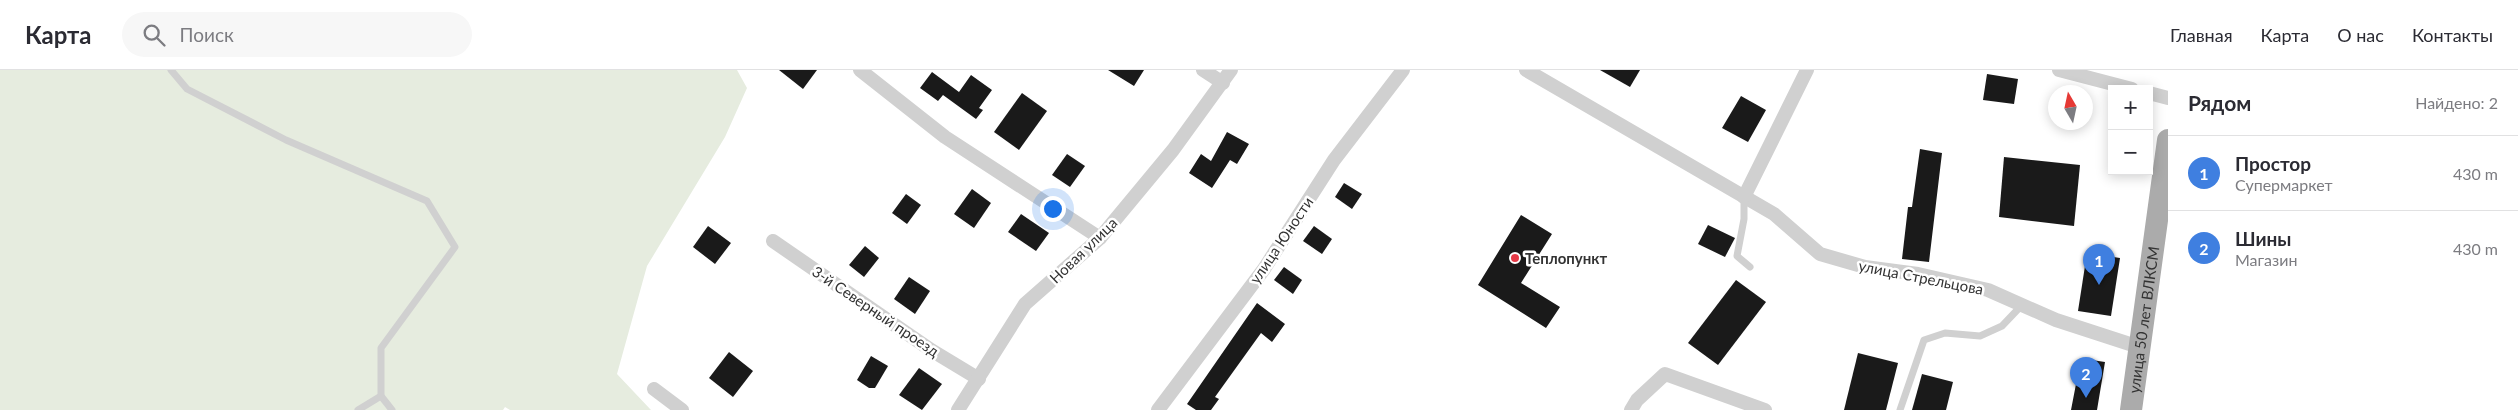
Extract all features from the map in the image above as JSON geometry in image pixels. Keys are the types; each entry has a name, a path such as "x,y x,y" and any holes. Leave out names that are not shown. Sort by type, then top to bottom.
{"main road":[{"name":"улица 50 лет ВЛКСМ","path":"2131,410 2168,140"}],"street":[{"path":"860,70 945,137 1100,238"},
{"path":"1203,70 1223,83"},
{"name":"Новая улица","path":"958,410 979,380 1025,304 1100,238 1173,150 1231,70"},
{"name":"улица Юности","path":"1158,410 1264,269 1334,160 1403,70"},
{"name":"улица Стрельцова","path":"1526,70 1774,214 1820,254 1865,267 1918,274 1988,290 2056,320 2139,348"},
{"path":"1744,197 1807,70"},
{"path":"2059,70 2117,85"},
{"path":"2153,94 2168,98"},
{"name":"3-й Северный проезд","path":"773,241 931,350 979,380"},
{"path":"1631,410 1637,400 1665,374 1765,410"},
{"path":"654,390 682,410"}],"lane":[{"path":"171,70 187,89 286,140 426,201 455,247 381,348 381,396 392,410"},
{"path":"1744,197 1744,219 1737,256 1750,267"},
{"path":"1900,410 1924,340 1945,333 1980,336 2002,326 2022,305"},
{"path":"358,410 381,396"}],"shaded area":[{"path":"0,70 737,70 747,88 725,137 647,266 617,374 651,410 510,410 505,407 503,410 0,410"}],"building":[{"path":"779,70 817,70 803,89"},
{"path":"1108,70 1144,70 1134,86"},
{"path":"1600,70 1640,70 1630,87"},
{"path":"932,72 959,92 971,75 992,90 979,108 983,110 976,119 943,95 938,101 920,88"},
{"path":"1987,74 2018,79 2014,104 1983,100"},
{"path":"1022,93 1047,111 1019,150 994,132"},
{"path":"1741,96 1766,110 1748,142 1722,128"},
{"path":"1227,132 1249,144 1237,164 1230,160 1212,188 1189,173 1201,154 1211,161"},
{"path":"1920,149 1942,153 1929,262 1902,259 1908,207 1912,207"},
{"path":"1067,154 1085,166 1070,187 1052,175"},
{"path":"2004,157 2080,165 2074,226 1999,217"},
{"path":"1344,183 1362,194 1352,209 1335,197"},
{"path":"972,189 991,203 974,228 954,214"},
{"path":"906,194 921,205 907,224 892,213"},
{"path":"1021,214 1049,233 1036,251 1008,232"},
{"name":"Теплопункт","path":"1521,215 1552,234 1521,283 1560,307 1546,328 1478,285"},
{"path":"1708,225 1735,238 1725,257 1698,244"},
{"path":"708,226 731,243 715,264 693,247"},
{"path":"1314,226 1332,239 1322,254 1303,241"},
{"path":"865,246 879,258 864,277 849,265"},
{"path":"2087,253 2120,258 2111,316 2078,311"},
{"path":"1284,267 1302,280 1293,294 1274,280"},
{"path":"909,277 930,291 915,314 894,299"},
{"path":"1736,280 1766,302 1718,365 1688,343"},
{"path":"1257,303 1285,324 1272,342 1261,333 1215,397 1219,399 1211,410 1196,410 1187,404"},
{"path":"729,352 753,371 733,397 709,378"},
{"path":"1858,353 1898,363 1886,410 1844,410"},
{"path":"871,356 888,366 875,388 869,388 857,380"},
{"path":"2085,359 2105,362 2097,410 2071,410 2076,384 2081,385"},
{"path":"919,368 942,384 922,410 899,395"},
{"path":"1922,374 1953,382 1946,410 1912,410"}],"place":[{"name":"Теплопункт","path":"1515,258"},
{"name":"Простор","path":"2099,285"},
{"name":"Шины","path":"2086,398"}]}
